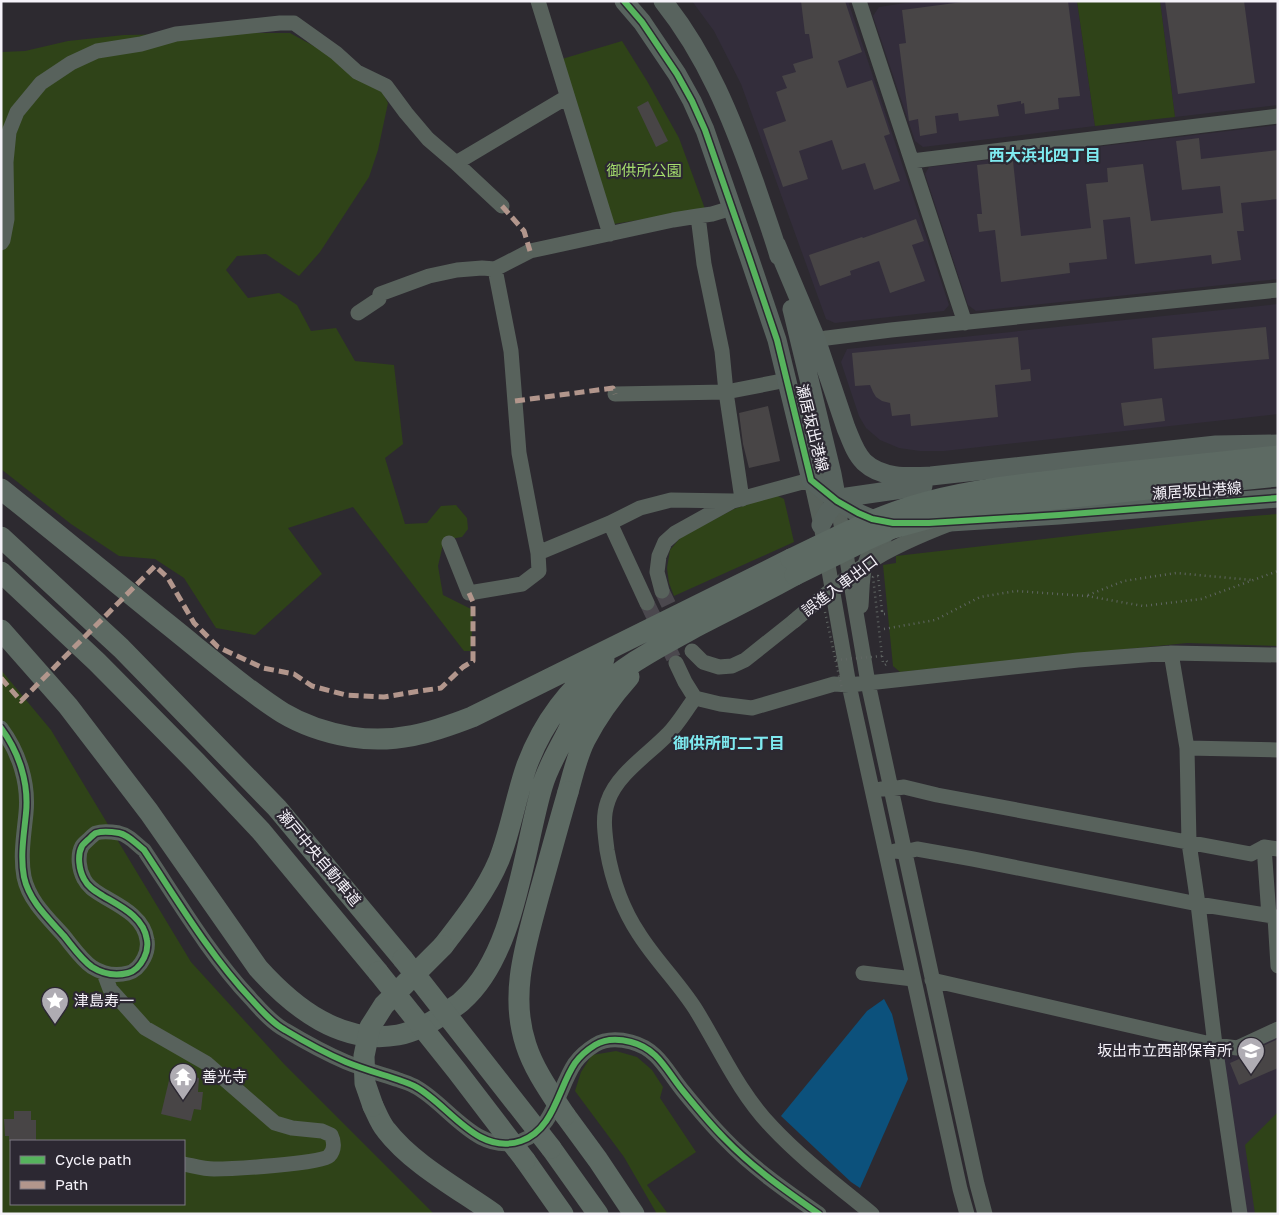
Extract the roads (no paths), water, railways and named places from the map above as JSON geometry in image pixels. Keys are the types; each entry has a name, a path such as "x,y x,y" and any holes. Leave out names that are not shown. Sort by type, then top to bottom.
{"highway":[{"path":"1,630 68,706 149,812 258,968 274,986 319,1020 342,1031 363,1037 384,1038 407,1034 436,1020 462,1001 477,985 490,964 506,930 542,786 551,762 579,711 613,676 652,650 793,567 854,528 912,506 940,498 1001,487 1076,477 1278,456"},
{"path":"1,489 213,661 284,713 305,724 350,736 376,740 424,734 472,717 625,641 793,567 864,541 893,528 941,515 1000,505 1278,476"},
{"name":"瀬戸中央自動車道","path":"1,537 122,648 276,808 403,959 551,1148 598,1214"},
{"name":"瀬戸中央自動車道","path":"1,572 97,662 261,831 457,1071 525,1160 563,1214"},
{"path":"494,1214 424,1166 399,1146 384,1129 365,1083 364,1056 370,1027 384,1005 443,946 486,886 499,861 527,766 538,739 554,712 584,677 625,641"},
{"path":"634,1214 565,1115 538,1072 525,1044 518,994 521,964 528,936 575,768 585,741 600,714 617,690 652,650"}],"main road":[{"name":"瀬居坂出港線","path":"624,1 661,48 677,74 692,101 708,138 777,340 810,480 858,513 872,519 893,523 929,523 1059,515 1278,498"},
{"name":"瀬居坂出港線","path":"663,1 689,37 717,87 741,143 808,341 858,454 872,468 890,475 915,477 1216,445 1278,444"},
{"name":"瀬居坂出港線","path":"808,341 837,500"},
{"path":"1216,445 1278,438"},
{"name":"瀬居坂出港線","path":"837,500 852,496 935,485 1045,464"},
{"path":"821,525 830,508 837,500"}],"street":[{"path":"538,1 610,234"},
{"path":"859,1 965,323"},
{"path":"1,243 7,219 6,162 9,132 17,112 41,83 71,63 97,52 141,44 176,34 280,23 294,23 336,53 357,72 386,86 428,139 502,206"},
{"path":"456,163 568,97"},
{"path":"912,161 1278,116"},
{"path":"358,313 379,299 380,294 416,280 457,270 495,269 530,251 673,220 712,214 732,208"},
{"path":"698,216 704,264 722,351 737,500"},
{"path":"449,543 468,593 522,584 539,571 538,553 519,453 510,352 495,269"},
{"path":"808,341 1278,290"},
{"path":"615,394 726,392 787,380"},
{"path":"662,591 657,572 659,556 665,542 675,533 737,500 832,474"},
{"path":"810,480 821,525 846,689 872,788 967,1214"},
{"path":"538,553 610,523 640,508 671,500 737,500"},
{"path":"837,500 868,684 975,1174 986,1214"},
{"name":"誤進入車出口","path":"692,652 703,662 719,667 732,666 745,660 841,582 876,558 952,523 1000,505"},
{"path":"610,523 647,603"},
{"path":"860,635 863,572 865,560 870,550 878,541 891,534 929,523"},
{"path":"1172,653 1187,748 1189,843 1215,1045 1240,1214"},
{"path":"676,663 695,698 720,704 752,708 834,684 846,689 868,684 1078,660 1172,653 1278,655"},
{"path":"695,698 669,733 620,778 608,801 604,826 609,859 617,887 626,912 639,935 688,998 707,1027 744,1094 771,1127 872,1214"},
{"path":"1,728 12,746 25,780 27,795 22,851 24,878 29,891 36,903 82,958 93,967 104,973 130,973 140,965 146,955 148,945 146,934 141,924 131,914 91,889 84,880 80,869 79,857 82,846 96,833 107,832 120,834 132,840 144,850 212,954 245,993 282,1029 312,1046 347,1062 416,1087 442,1106 467,1129 484,1139 510,1144 523,1141 534,1134 544,1125 575,1062 586,1050 599,1043 614,1040 629,1041 644,1046 656,1056 726,1140 775,1184 819,1214"},
{"path":"1187,748 1278,750"},
{"path":"872,788 904,788 1251,854 1271,848 1278,966"},
{"path":"886,850 904,852 917,850 973,859 1198,904 1274,916"},
{"path":"104,973 110,989 145,1028 206,1063 275,1123 292,1128 322,1131 331,1135 334,1140 331,1155 314,1161 261,1168 213,1169 185,1164"},
{"path":"863,973 914,979"},
{"path":"932,980 1215,1045 1237,1048 1278,1029"}],"water":[{"path":"884,999 892,1014 908,1079 860,1188 851,1182 781,1116 867,1011"}],"tunnel":[{"path":"662,591 679,626"},
{"path":"647,603 676,663"}],"place":[{"name":"津島寿一","path":"55,1025"},
{"name":"坂出市立西部保育所","path":"1251,1075"},
{"name":"善光寺","path":"183,1101"}],"district":[{"name":"西大浜北四丁目","path":"1045,155"},
{"name":"御供所町二丁目","path":"729,743"}],"park label":[{"name":"御供所公園","path":"644,171"}]}
